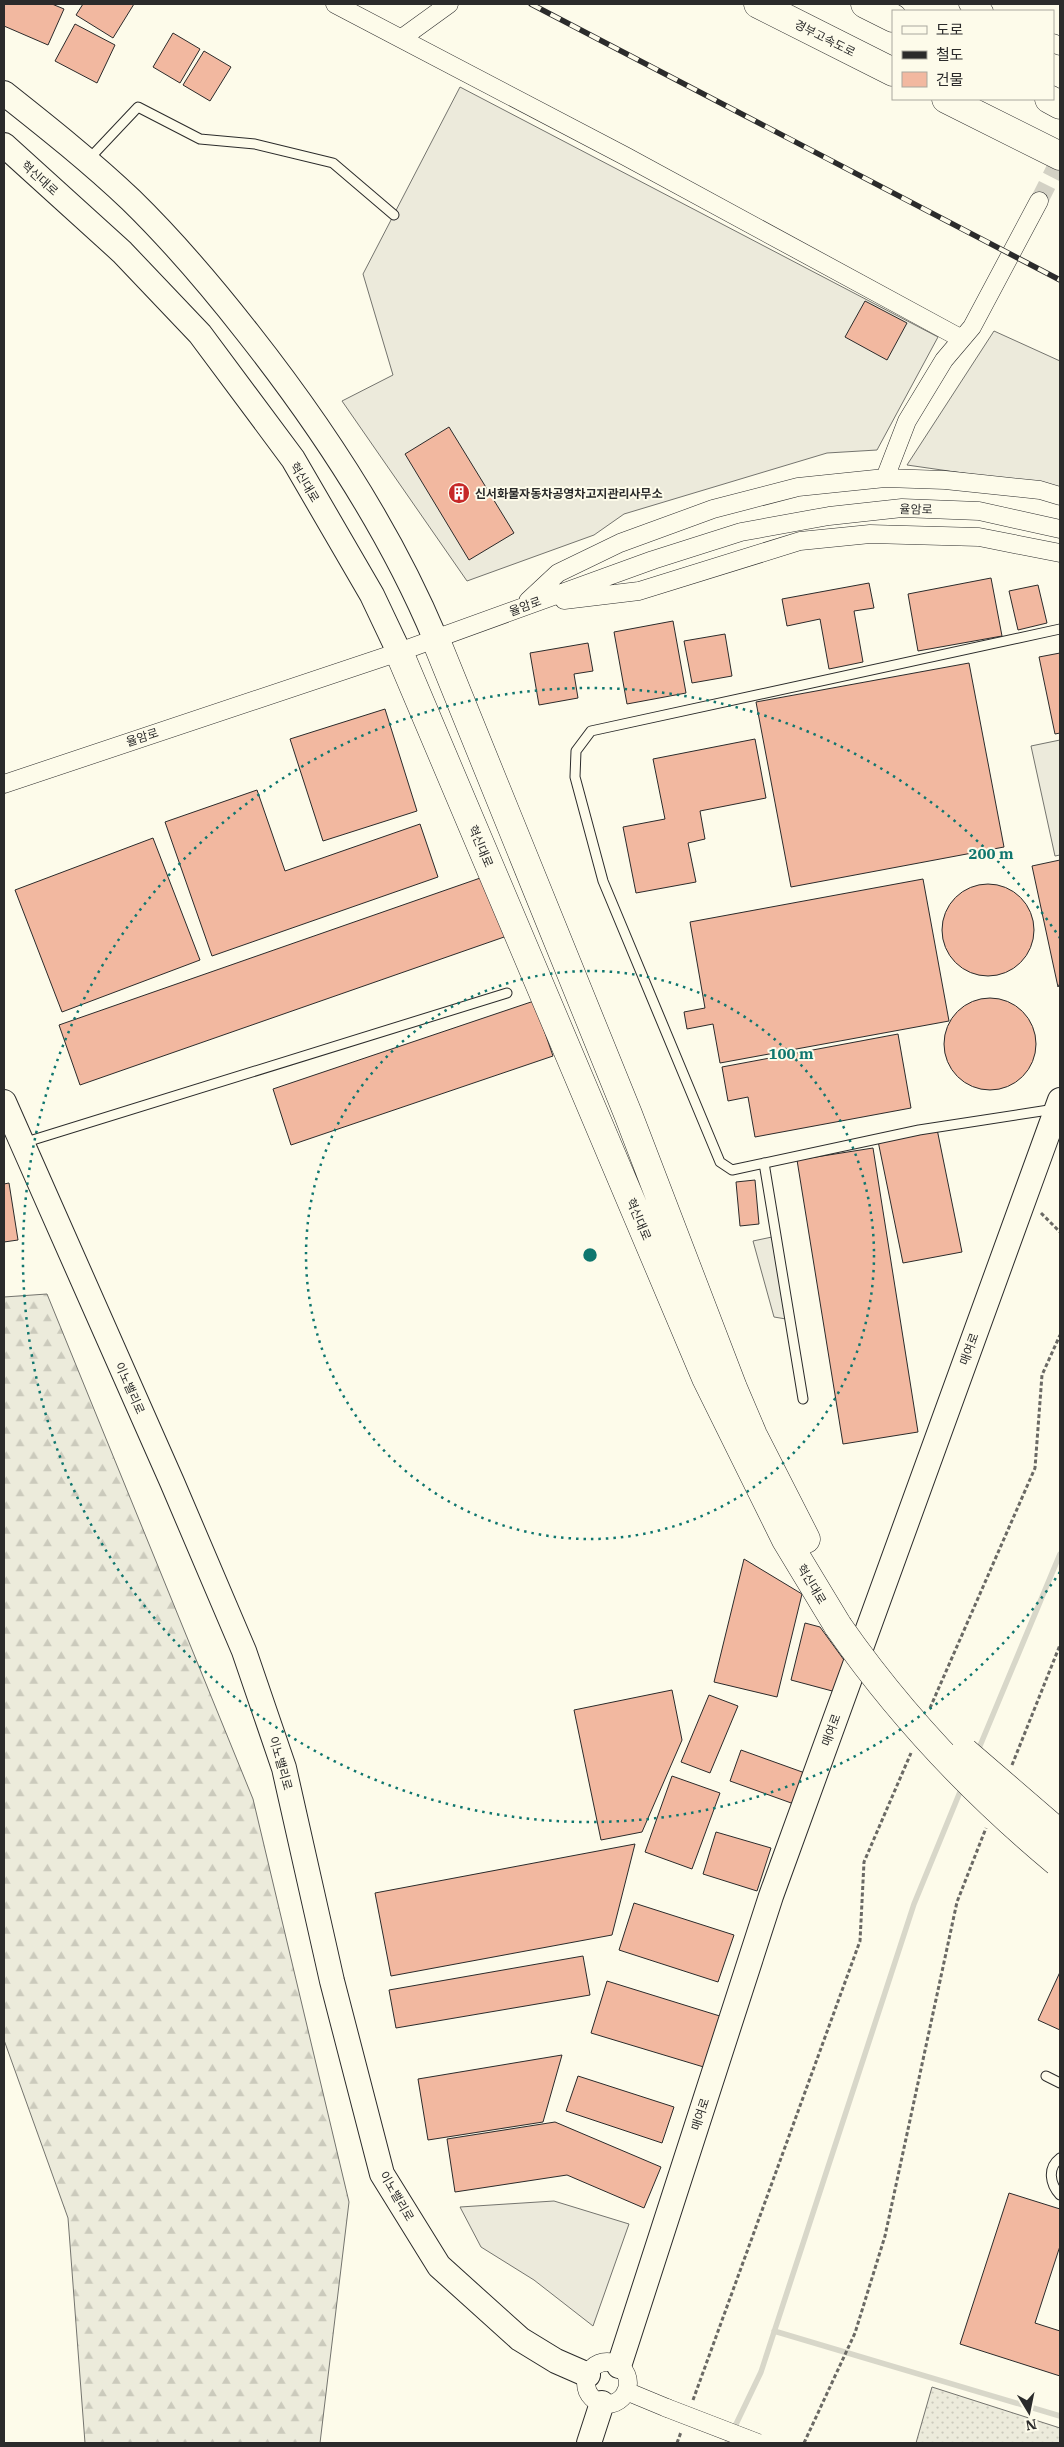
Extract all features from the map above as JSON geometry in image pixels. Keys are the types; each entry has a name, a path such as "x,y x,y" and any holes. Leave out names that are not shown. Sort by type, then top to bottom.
{"highway":[{"name":"경부고속도로","path":"758,4 892,71"},
{"path":"865,4 892,18"},
{"path":"948,100 1060,156"},
{"path":"435,638 628,1114 733,1388 753,1435 813,1553 867,1667 903,1713 1006,1820 1059,1863"},
{"name":"혁신대로","path":"399,652 706,1378 786,1540 844,1619"},
{"path":"844,1619 885,1663 945,1733 979,1767 1060,1834"}],"main road":[{"path":"4,93 87,161 132,201 212,288 295,393 357,488 413,585 435,638"},
{"name":"혁신대로","path":"4,145 122,252 200,334 293,459 372,595 399,652"},
{"name":"이노밸리로","path":"4,1102 172,1482 247,1660 284,1768 332,1981 382,2174 439,2266 520,2339 556,2361 588,2375"},
{"name":"매여로","path":"619,2366 771,1896 1059,1104"},
{"path":"589,2443 602,2403"}],"street":[{"path":"335,4 634,160 962,339"},
{"path":"402,38 449,4"},
{"path":"968,4 982,10"},
{"path":"886,478 907,421 944,360 972,327 1039,201"},
{"path":"522,607 558,573 620,543 713,509 798,488 886,478 945,480 1040,490 1060,496"},
{"name":"율암로","path":"4,784 399,652 653,560 741,532 829,516 902,508 980,511 1060,529"},
{"path":"522,607 606,593 639,591 800,541 870,534 979,537 1060,553"},
{"path":"602,2363 619,2366 628,2380 626,2391 616,2402 602,2403 591,2396 588,2390 588,2375 602,2363"},
{"path":"626,2391 758,2443"}],"lane":[{"path":"87,161 138,108 200,139 255,144 333,163 394,214"},
{"path":"1059,1104 919,1130 732,1170 720,1162 603,881 575,777 576,752 591,731 1060,630"},
{"path":"22,1143 507,993"},
{"path":"764,1163 803,1399"},
{"path":"1046,2076 1060,2083"},
{"path":"1060,2158 1053,2167 1051,2174 1055,2189 1060,2195"}],"path":[{"path":"926,1716 1035,1468 1042,1375 1060,1335"},
{"path":"1008,1773 1060,1645"},
{"path":"690,2406 860,1941 864,1862 915,1744"},
{"path":"804,2443 855,2333 886,2236 956,1902 990,1819"},
{"path":"677,2443 684,2425"}],"green space":[{"path":"47,1294 253,1799 349,2202 320,2443 85,2443 68,2218 4,2040 4,1297"},
{"path":"932,2387 1060,2428 1060,2443 916,2443"}],"shaded area":[{"path":"460,87 938,337 877,450 827,453 624,514 594,535 467,581 342,401 393,375 363,274"},
{"path":"994,331 1060,361 1060,487 907,465"},
{"path":"1060,740 1060,855 1055,856 1031,746"},
{"path":"772,1237 786,1319 774,1317 753,1241"},
{"path":"554,2201 629,2224 593,2326 534,2280 481,2247 460,2207"}],"building":[{"path":"4,4 52,4 64,9 48,45 4,26"},
{"path":"83,4 134,4 113,38 76,15"},
{"path":"75,24 115,45 97,83 55,61"},
{"path":"173,33 200,49 180,83 153,67"},
{"path":"204,51 231,67 210,101 183,85"},
{"path":"865,301 907,323 887,360 845,337"},
{"name":"신서화물자동차공영차고지관리사무소","path":"449,427 514,533 469,560 405,454"},
{"path":"991,578 1002,636 918,651 908,594"},
{"path":"869,583 874,608 854,611 863,662 829,669 820,619 787,626 782,599"},
{"path":"1038,585 1047,623 1018,630 1009,591"},
{"path":"673,621 686,693 627,704 614,632"},
{"path":"725,634 732,676 692,683 684,641"},
{"path":"588,643 593,671 574,674 578,698 539,705 530,653"},
{"path":"1060,653 1060,733 1055,734 1039,657"},
{"path":"969,663 1004,847 791,887 756,702"},
{"path":"385,709 417,811 323,841 290,739"},
{"path":"755,739 766,798 700,811 705,839 688,843 696,882 636,893 623,827 665,819 653,759"},
{"path":"257,790 285,871 420,824 438,877 212,956 165,822"},
{"path":"153,838 200,960 62,1012 15,890"},
{"path":"1060,860 1060,983 1058,987 1032,866"},
{"path":"486,876 507,936 80,1085 59,1025"},
{"path":"923,879 949,1021 720,1063 713,1024 687,1029 684,1012 705,1008 690,922"},
{"path":"988,884 1006,887 1021,897 1031,912 1034,930 1031,948 1021,963 1006,973 988,976 970,973 955,963 945,948 942,930 945,912 955,897 970,887"},
{"path":"990,998 1008,1001 1023,1011 1033,1026 1036,1044 1033,1062 1023,1077 1008,1087 990,1090 972,1087 957,1077 947,1062 944,1044 947,1026 957,1011 972,1001"},
{"path":"534,1001 553,1056 291,1145 273,1089"},
{"path":"898,1034 911,1108 755,1137 748,1097 728,1101 722,1067"},
{"path":"937,1129 962,1252 903,1263 878,1141"},
{"path":"873,1148 918,1432 843,1444 797,1160"},
{"path":"755,1180 759,1224 740,1226 736,1182"},
{"path":"9,1183 18,1240 4,1242 4,1184"},
{"path":"744,1559 802,1594 777,1697 714,1682"},
{"path":"805,1623 820,1627 844,1660 836,1692 791,1680"},
{"path":"672,1690 682,1740 642,1832 601,1840 574,1710"},
{"path":"709,1695 738,1706 710,1773 681,1762"},
{"path":"741,1750 805,1773 794,1804 730,1781"},
{"path":"672,1776 720,1793 692,1869 645,1852"},
{"path":"716,1832 771,1848 757,1891 703,1874"},
{"path":"635,1844 612,1935 391,1976 375,1893"},
{"path":"634,1903 734,1935 718,1982 619,1950"},
{"path":"583,1956 590,1995 396,2028 389,1990"},
{"path":"1060,1972 1060,2030 1038,2020"},
{"path":"607,1981 723,2017 707,2068 591,2033"},
{"path":"562,2055 543,2122 428,2140 418,2079"},
{"path":"578,2076 674,2107 662,2143 566,2111"},
{"path":"555,2122 661,2167 644,2208 567,2175 455,2192 447,2139"},
{"path":"1009,2193 1060,2209 1060,2246 1035,2323 1060,2331 1060,2376 960,2344"}],"waterway":[{"path":"977,1753 1060,1554"},
{"path":"727,2443 761,2372 914,1904 962,1787"},
{"path":"774,2331 1060,2416"}],"tunnel":[{"path":"1039,201 1060,159"}],"railway":[{"path":"531,4 1060,280"}],"place":[{"name":"신서화물자동차공영차고지관리사무소","path":"459,493"}]}
